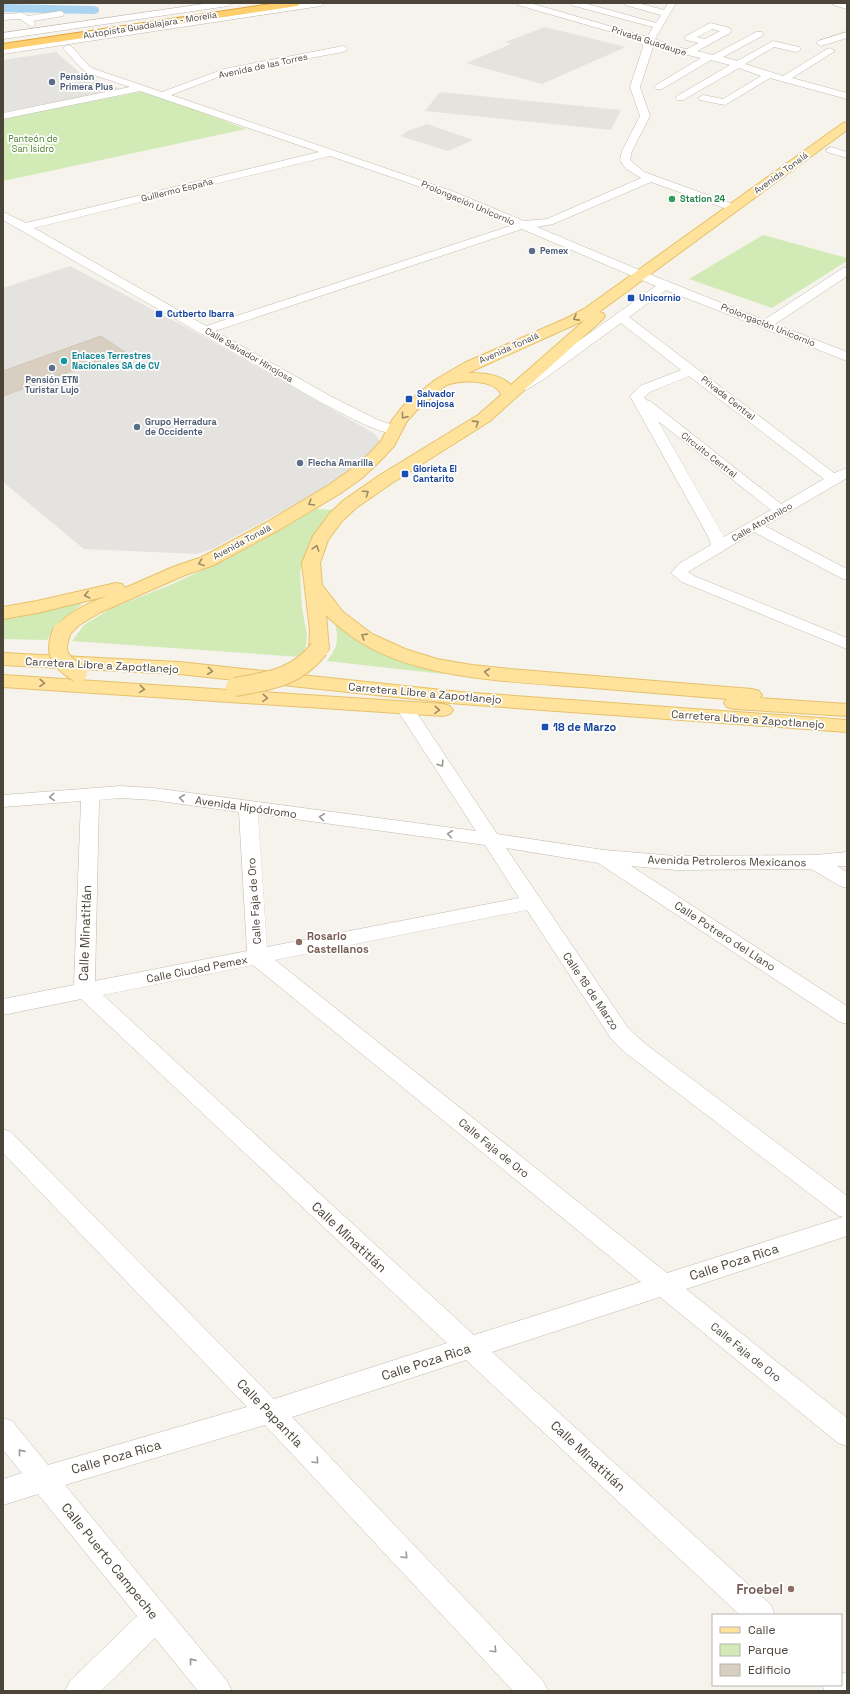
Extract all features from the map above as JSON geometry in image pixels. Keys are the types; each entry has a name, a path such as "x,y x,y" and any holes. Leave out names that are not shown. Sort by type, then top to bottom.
{"highway":[{"name":"Autopista Guadalajara - Morelia","path":"3,41 258,3"},
{"name":"Autopista Guadalajara - Morelia","path":"3,49 297,3"},
{"path":"3,49 45,44"}],"main road":[{"name":"Avenida Tonalá","path":"198,694 268,680 287,674 306,663 318,649 319,631 311,563 319,540 336,517 350,504 484,418 601,313 645,277 734,208 847,125"},
{"name":"Avenida Tonalá","path":"179,571 208,561 273,526 335,489 356,474 388,443 394,430 409,409 440,383 469,366 589,312 645,277 847,139"},
{"path":"440,383 468,378 489,379 505,386 512,394"},
{"path":"3,613 37,607 179,571"},
{"path":"103,686 78,673 65,664 58,656 56,650 62,631 72,621 94,608 179,571"},
{"path":"313,584 322,601 334,613 352,628 376,644 412,658 453,668 504,674 847,703"},
{"name":"Carretera Libre a Zapotlanejo","path":"3,646 105,650 246,661 463,684 847,710"},
{"name":"Carretera Libre a Zapotlanejo","path":"3,659 179,668 461,698 847,726"},
{"name":"Carretera Libre a Zapotlanejo","path":"3,681 103,686 405,708 800,733 847,733"}],"street":[{"path":"3,36 228,3"},
{"path":"45,44 321,3"},
{"name":"Privada Guadaupe","path":"521,3 650,41 672,49 738,64 768,75 847,96"},
{"path":"574,3 658,26"},
{"path":"628,3 666,14"},
{"path":"672,3 650,41 634,87 645,116 627,151 625,160 628,166 640,174 734,208"},
{"path":"836,3 847,6"},
{"path":"3,17 26,19 60,14"},
{"path":"3,58 185,30"},
{"path":"659,87 711,57 759,34"},
{"path":"821,43 847,35"},
{"path":"687,53 706,42"},
{"path":"680,98 738,64 764,52 774,44 792,51"},
{"name":"Prolongación Unicornio","path":"68,48 86,68 91,71 448,193 645,277 847,357"},
{"name":"Avenida de las Torres","path":"163,95 227,72 342,50"},
{"path":"784,79 830,51"},
{"path":"703,98 724,102 768,75"},
{"path":"3,116 142,88"},
{"path":"720,89 740,93"},
{"path":"831,150 847,155"},
{"name":"Guillermo España","path":"25,227 330,153"},
{"path":"205,330 523,226 549,222 650,178"},
{"name":"Calle Salvador Hinojosa","path":"3,215 327,400 373,423 394,430"},
{"path":"766,324 847,271"},
{"path":"835,278 847,282"},
{"path":"512,394 665,285"},
{"name":"Privada Central","path":"622,317 692,370 841,476"},
{"path":"692,370 641,391 636,396 717,538 719,547"},
{"name":"Circuito Central","path":"637,398 781,511"},
{"name":"Calle Atotonilco","path":"841,476 685,566 679,573 702,585 847,644"},
{"path":"754,526 847,575"},
{"name":"Calle 18 de Marzo","path":"405,708 489,839 608,1019 620,1034 635,1048 847,1209"},
{"name":"Avenida Hipódromo","path":"3,802 121,792 153,794 489,839"},
{"name":"Calle Minatitlán","path":"90,794 84,990 470,1348 760,1614"},
{"name":"Calle Faja de Oro","path":"248,807 257,957 847,1434"},
{"name":"Avenida Petroleros Mexicanos","path":"489,839 604,857 676,863 815,862 847,859"},
{"name":"Calle Potrero del Llano","path":"604,857 847,1016"},
{"path":"815,862 847,881"},
{"name":"Calle Ciudad Pemex","path":"3,1007 532,902"},
{"name":"Calle Papantla","path":"3,1138 270,1412 533,1691"},
{"name":"Calle Poza Rica","path":"3,1492 270,1412 847,1226"},
{"name":"Calle Puerto Campeche","path":"3,1430 217,1691"},
{"path":"80,1691 156,1618"}],"shaded area":[{"path":"545,27 626,47 542,84 466,63 511,44 505,42"},
{"name":"Pensión Primera Plus","path":"56,52 82,75 121,89 3,112 3,60"},
{"path":"440,92 621,110 611,130 425,111"},
{"path":"427,124 473,140 448,151 400,136 406,133 405,132"},
{"name":"Grupo Herradura de Occidente","path":"70,266 197,333 375,434 380,441 373,452 346,474 303,500 214,548 197,554 84,549 3,482 3,288"}],"green space":[{"name":"Panteón de San Isidro","path":"145,91 246,129 3,181 3,119"},
{"path":"763,235 847,258 847,261 772,308 689,279"},
{"path":"316,509 333,510 310,540 300,572 302,608 307,635 306,647 301,657 72,641 84,625 112,608 170,585 227,559"},
{"path":"85,601 54,628 47,640 3,639 3,618"},
{"path":"335,623 444,670 443,674 327,661 337,643"}],"building":[{"name":"Enlaces Terrestres Nacionales SA de CV","path":"101,336 125,352 3,396 3,371"}],"waterway":[{"path":"3,8 93,10"}],"place":[{"name":"Pensión Primera Plus","path":"52,82"},
{"name":"Station 24","path":"672,199"},
{"name":"Pemex","path":"532,251"},
{"name":"Unicornio","path":"631,298"},
{"name":"Cutberto Ibarra","path":"159,314"},
{"name":"Enlaces Terrestres Nacionales SA de CV","path":"64,361"},
{"name":"Pensión ETN Turistar Lujo","path":"52,368"},
{"name":"Salvador Hinojosa","path":"409,399"},
{"name":"Grupo Herradura de Occidente","path":"137,427"},
{"name":"Flecha Amarilla","path":"300,463"},
{"name":"Glorieta El Cantarito","path":"405,474"},
{"name":"18 de Marzo","path":"545,727"},
{"name":"Rosario Castellanos","path":"299,942"},
{"name":"Froebel","path":"791,1589"}]}
